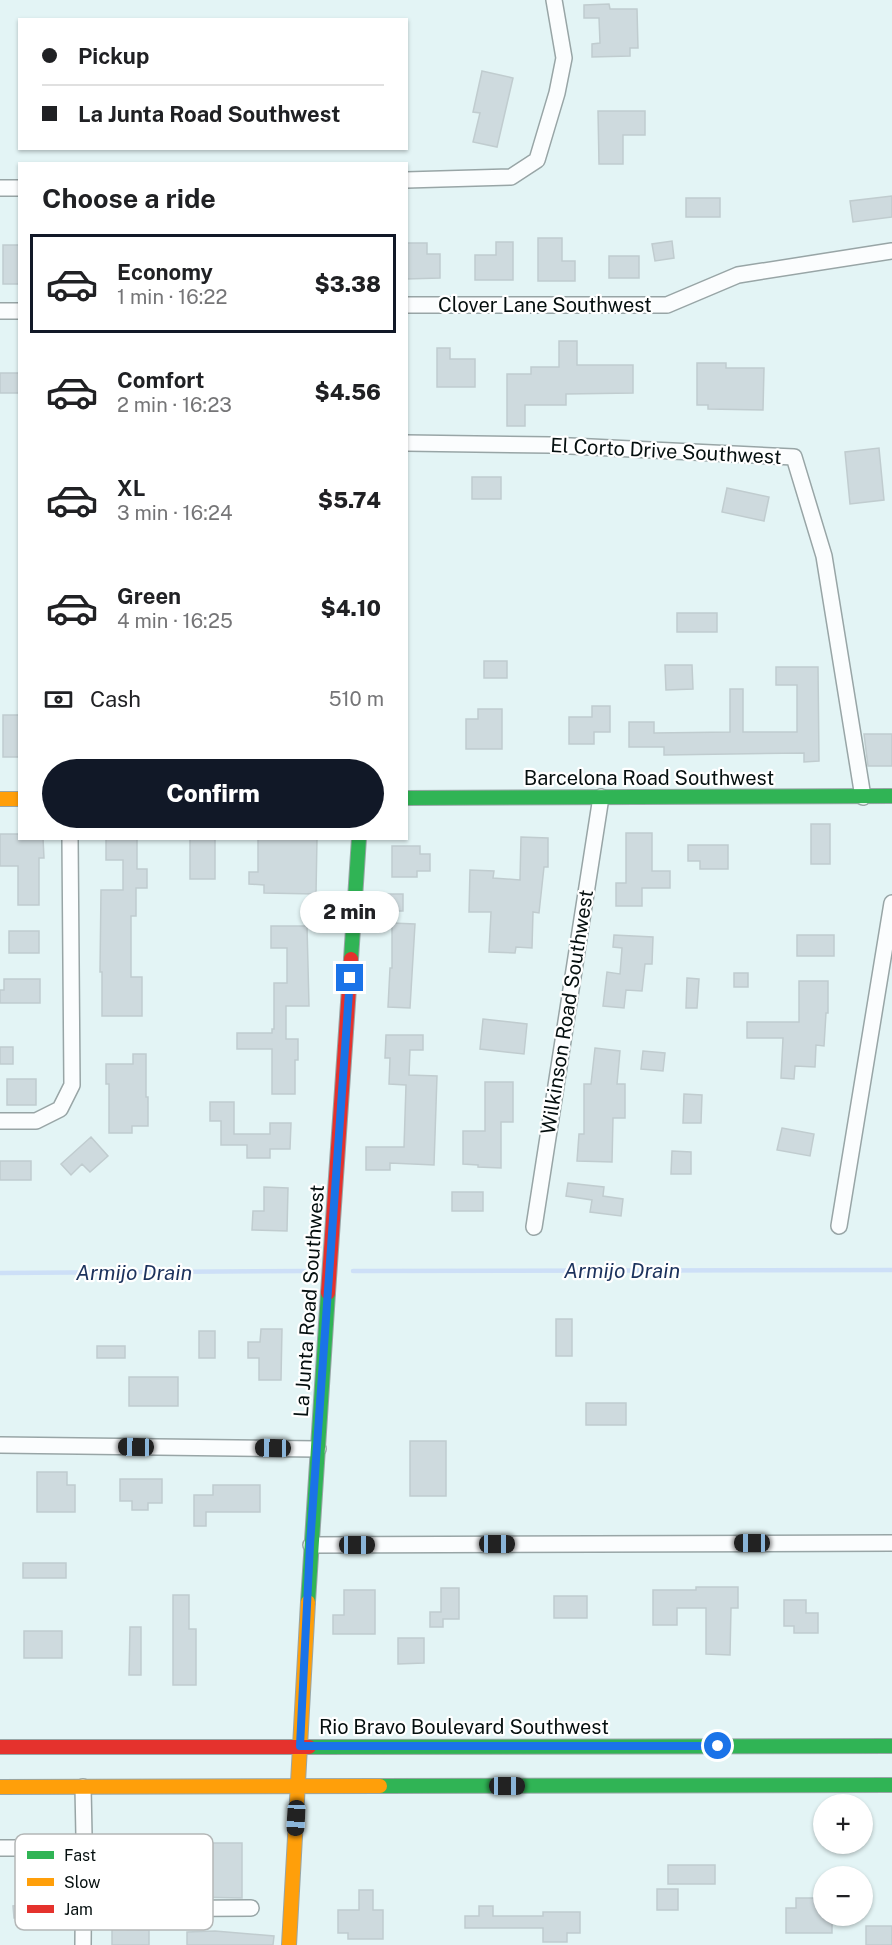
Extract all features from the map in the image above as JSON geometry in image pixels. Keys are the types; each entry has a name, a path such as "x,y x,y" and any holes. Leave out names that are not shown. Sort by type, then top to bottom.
{"main road":[{"name":"Barcelona Road Southwest","path":"408,798 892,796"},
{"path":"0,800 18,799"},
{"name":"La Junta Road Southwest","path":"289,1945 310,1545 359,840"},
{"name":"Rio Bravo Boulevard Southwest","path":"0,1747 892,1746"},
{"path":"0,1787 892,1785"}],"street":[{"path":"408,180 511,177 537,160 557,93 564,58 554,0"},
{"path":"0,188 18,188"},
{"name":"Clover Lane Southwest","path":"408,305 667,305 738,275 892,251"},
{"path":"0,311 18,311"},
{"name":"El Corto Drive Southwest","path":"408,443 550,445 794,457 824,556 863,797"},
{"name":"Wilkinson Road Southwest","path":"534,1227 601,797"},
{"path":"0,1121 36,1121 60,1109 72,1085 70,840"},
{"path":"839,1226 892,903"},
{"path":"0,1445 318,1449"},
{"path":"310,1545 892,1542"},
{"path":"83,1787 84,1834"},
{"path":"213,1908 251,1908"}],"building":[{"path":"609,4 610,9 637,9 638,48 630,48 630,56 592,57 592,44 600,43 599,18 584,18 584,5"},
{"path":"482,71 513,78 497,147 473,142 480,113 473,112"},
{"path":"598,111 645,111 645,135 623,135 623,164 599,164"},
{"path":"892,196 892,217 853,222 850,201"},
{"path":"686,198 720,198 720,217 686,217"},
{"path":"538,238 562,238 562,261 575,261 575,281 538,281"},
{"path":"672,241 674,258 655,261 652,244"},
{"path":"496,242 513,242 513,280 475,280 475,255 496,255"},
{"path":"408,243 427,243 427,254 440,254 440,278 408,279"},
{"path":"3,245 18,245 18,284 3,284"},
{"path":"609,256 639,256 639,278 609,278"},
{"path":"559,341 577,341 577,365 633,365 633,393 566,394 566,405 525,405 525,426 507,426 507,374 531,374 531,367 559,367"},
{"path":"437,348 450,348 450,359 475,359 475,387 437,387"},
{"path":"697,363 726,363 726,368 764,368 763,410 708,409 708,405 697,405"},
{"path":"0,373 18,373 18,393 0,393"},
{"path":"879,448 884,500 850,504 845,452"},
{"path":"472,477 501,477 501,499 472,499"},
{"path":"727,488 769,497 764,521 722,512"},
{"path":"677,613 717,613 717,632 677,632"},
{"path":"484,661 507,661 507,678 484,678"},
{"path":"665,665 692,665 693,689 666,690"},
{"path":"776,667 818,667 819,761 804,762 804,753 664,755 664,747 629,747 629,722 654,722 654,733 730,732 730,689 743,689 743,732 797,732 797,685 776,685"},
{"path":"592,706 610,706 610,732 594,732 594,744 569,744 569,717 592,717"},
{"path":"478,709 502,709 502,749 466,749 466,719 478,719"},
{"path":"3,715 18,715 18,757 3,757"},
{"path":"864,734 892,734 892,766 868,766"},
{"path":"811,824 830,824 830,864 811,864"},
{"path":"626,833 652,833 652,871 670,871 670,888 642,888 642,906 616,906 616,883 626,883"},
{"path":"0,834 18,834 18,840 43,840 44,858 39,858 39,905 18,905 18,866 0,866"},
{"path":"521,837 548,838 548,867 544,867 539,913 533,912 532,948 516,947 515,953 489,952 491,912 469,912 470,870 494,871 493,878 520,880"},
{"path":"106,840 137,840 137,869 147,869 147,888 136,888 136,916 131,916 131,977 142,977 142,1016 102,1016 101,890 123,890 123,860 106,860"},
{"path":"190,840 215,840 215,879 190,879"},
{"path":"258,840 317,840 316,894 264,893 264,885 249,884 249,872 258,872"},
{"path":"688,845 728,845 728,869 700,869 700,861 688,861"},
{"path":"392,846 420,846 420,854 430,854 430,871 417,871 417,877 392,877"},
{"path":"387,894 403,894 403,911 387,911"},
{"path":"392,923 415,924 410,1008 388,1007 390,968 392,968"},
{"path":"271,926 307,926 309,1006 286,1006 286,1039 298,1039 298,1060 295,1060 295,1094 272,1094 272,1049 237,1049 237,1033 272,1033 274,1029 274,983 287,983 287,948 271,948"},
{"path":"9,931 39,931 39,953 9,953"},
{"path":"614,935 653,937 652,964 645,964 642,991 626,990 624,1008 603,1006 607,972 620,974 622,948 613,947"},
{"path":"797,935 834,935 834,956 797,956"},
{"path":"734,973 748,973 748,987 734,987"},
{"path":"687,978 699,979 697,1008 686,1008"},
{"path":"4,979 40,979 40,1003 0,1003 0,990 4,990"},
{"path":"799,981 828,981 828,1013 826,1013 824,1046 816,1045 815,1067 795,1066 794,1079 781,1078 783,1038 747,1038 747,1022 799,1022"},
{"path":"483,1019 527,1024 524,1054 480,1049"},
{"path":"386,1035 423,1035 423,1050 410,1050 409,1075 437,1076 434,1165 390,1163 390,1170 366,1170 366,1147 404,1147 406,1085 389,1084 390,1058 385,1058"},
{"path":"0,1047 13,1047 13,1064 0,1064"},
{"path":"595,1048 620,1051 617,1084 625,1084 625,1118 613,1118 612,1162 577,1161 579,1134 584,1134 584,1084 591,1084"},
{"path":"643,1051 665,1053 663,1071 641,1069"},
{"path":"133,1054 146,1054 148,1126 132,1126 132,1133 109,1133 109,1084 106,1084 106,1064 133,1064"},
{"path":"7,1079 36,1079 36,1105 7,1105"},
{"path":"485,1082 513,1082 513,1122 501,1122 501,1168 463,1164 463,1131 485,1131"},
{"path":"684,1094 702,1095 701,1123 683,1123"},
{"path":"210,1102 234,1102 234,1134 270,1134 270,1123 291,1123 290,1149 270,1149 270,1158 247,1158 247,1145 221,1145 221,1121 210,1121"},
{"path":"782,1128 814,1134 810,1156 777,1150"},
{"path":"91,1137 108,1156 90,1172 82,1164 71,1175 61,1164"},
{"path":"672,1151 691,1152 691,1174 671,1174"},
{"path":"0,1161 31,1161 31,1180 0,1180"},
{"path":"568,1183 604,1187 603,1196 623,1199 621,1216 590,1212 592,1200 566,1196"},
{"path":"264,1187 288,1188 287,1231 252,1230 253,1211 264,1211"},
{"path":"452,1192 483,1192 483,1211 452,1211"},
{"path":"556,1319 572,1319 572,1356 556,1356"},
{"path":"261,1329 282,1329 281,1380 259,1380 259,1358 248,1358 248,1342 260,1342"},
{"path":"199,1331 215,1331 215,1358 199,1358"},
{"path":"97,1346 125,1346 125,1358 97,1358"},
{"path":"129,1377 178,1377 178,1406 129,1406"},
{"path":"586,1403 626,1403 626,1425 586,1425"},
{"path":"410,1441 446,1441 446,1496 410,1496"},
{"path":"37,1472 67,1472 67,1485 75,1485 75,1512 37,1512"},
{"path":"120,1479 162,1479 162,1503 148,1503 148,1510 132,1510 132,1501 120,1501"},
{"path":"213,1485 260,1485 260,1512 206,1512 206,1526 194,1526 194,1495 213,1495"},
{"path":"23,1563 66,1563 66,1578 23,1578"},
{"path":"696,1587 738,1587 738,1608 731,1608 730,1655 706,1654 706,1608 677,1608 677,1625 653,1625 653,1590 696,1590"},
{"path":"441,1588 459,1588 459,1619 443,1619 443,1627 430,1627 430,1612 441,1612"},
{"path":"344,1590 375,1590 375,1634 333,1634 333,1615 344,1615"},
{"path":"173,1595 189,1595 189,1629 196,1629 196,1685 173,1685"},
{"path":"554,1596 587,1596 587,1618 554,1618"},
{"path":"784,1600 806,1600 806,1613 818,1613 818,1633 794,1633 794,1626 784,1626"},
{"path":"130,1627 141,1627 141,1675 129,1675"},
{"path":"24,1631 62,1631 62,1658 24,1658"},
{"path":"398,1638 424,1638 424,1663 398,1664"},
{"path":"213,1843 242,1843 242,1898 213,1897"},
{"path":"668,1865 715,1865 715,1884 668,1884"},
{"path":"657,1889 678,1889 678,1910 657,1910"},
{"path":"359,1890 373,1890 373,1910 383,1910 383,1939 348,1939 348,1933 338,1933 338,1910 359,1910"},
{"path":"796,1898 813,1898 813,1926 832,1926 832,1933 786,1933 786,1908 796,1908"},
{"path":"479,1906 493,1906 493,1916 543,1916 543,1912 580,1912 580,1933 567,1933 567,1942 543,1942 543,1928 465,1928 465,1916 479,1916"},
{"path":"866,1926 892,1926 892,1945 866,1945"},
{"path":"112,1930 149,1930 149,1945 112,1945"},
{"path":"215,1931 274,1936 273,1945 187,1945 187,1932"}],"waterway":[{"name":"Armijo Drain","path":"353,1271 892,1270"},
{"name":"Armijo Drain","path":"0,1273 304,1271"}],"traffic: fast":[{"path":"408,798 892,796"},
{"path":"351,959 359,840"},
{"path":"308,1602 328,1293"},
{"path":"309,1747 892,1746"},
{"path":"380,1786 892,1785"}],"traffic: slow":[{"path":"0,799 18,799"},
{"path":"289,1945 308,1602"},
{"path":"0,1787 380,1786"}],"traffic: jam":[{"path":"328,1293 351,959"},
{"path":"0,1747 309,1747"}],"route":[{"path":"350,978 310,1545 300,1746 718,1746"}]}
